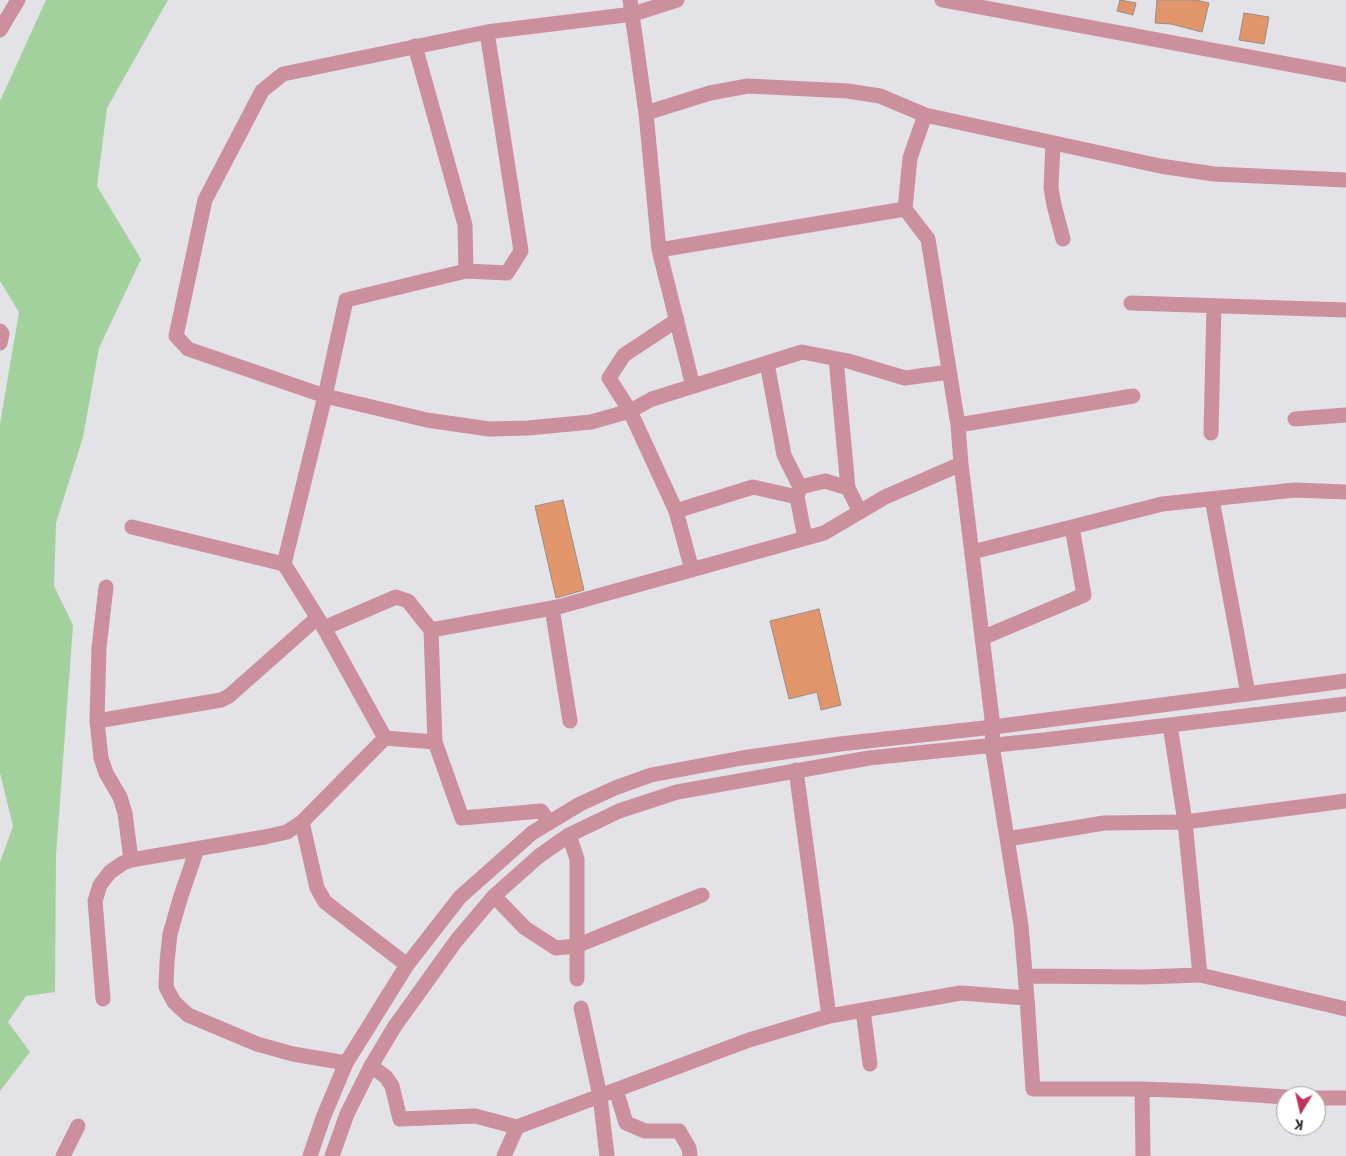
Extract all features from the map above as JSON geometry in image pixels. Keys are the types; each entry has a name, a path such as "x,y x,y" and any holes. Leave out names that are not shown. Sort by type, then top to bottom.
{"street":[{"path":"0,30 18,0"},
{"path":"677,0 487,32 283,74 262,91 205,200 176,336 188,349 325,396 427,420 489,429 528,428 591,422 630,411 652,399 802,352 906,378 950,372"},
{"path":"942,0 1346,75"},
{"path":"631,7 646,113 659,250 693,386"},
{"path":"284,564 325,396 346,300 466,271 507,273 521,251 487,32"},
{"path":"415,46 465,225 466,271"},
{"path":"646,113 728,89 770,86 866,93 895,101 925,114 1160,166 1214,174 1346,180"},
{"path":"925,114 910,158 905,209 928,239 958,425 961,464 993,727 992,745 1021,925 1033,1089 1197,1090 1276,1096"},
{"path":"1054,143 1051,188 1063,239"},
{"path":"659,250 905,209"},
{"path":"1131,303 1346,310"},
{"path":"1211,433 1214,306"},
{"path":"677,320 624,355 609,378 630,411 676,511 692,570"},
{"path":"0,331 2,334 0,343"},
{"path":"836,359 848,488 860,512"},
{"path":"767,363 784,455 799,492 806,538"},
{"path":"958,425 1133,396"},
{"path":"1294,419 1346,414"},
{"path":"431,630 552,608 824,533 885,497 961,464"},
{"path":"676,511 753,487 799,492 825,481 848,488"},
{"path":"972,552 1162,504 1295,490 1346,492"},
{"path":"1212,500 1248,694"},
{"path":"132,527 284,564 321,623 385,738"},
{"path":"982,638 1084,595 1072,528"},
{"path":"106,587 99,648 97,721 101,758 106,773 120,797 125,813 130,860"},
{"path":"97,721 221,700 229,696 321,623 396,597 408,601 431,630 435,742 462,818 541,811 549,822"},
{"path":"552,608 570,722"},
{"path":"310,1156 323,1118 346,1063 407,965 460,897 494,865 532,833 580,804 615,788 651,775 742,758 1346,681"},
{"path":"332,1156 347,1114 371,1066 395,1026 456,941 494,896 539,856 569,835 619,811 677,792 870,758 1346,704"},
{"path":"1170,725 1185,822 1200,975"},
{"path":"103,999 95,901 100,885 116,867 130,860 287,832 302,822 385,738 435,742"},
{"path":"796,770 829,1016"},
{"path":"1007,838 1104,823 1185,822 1346,801"},
{"path":"302,822 317,888 325,902 407,965"},
{"path":"569,835 577,859 577,979"},
{"path":"197,849 170,934 166,987 174,1002 188,1015 257,1044 293,1054 346,1063"},
{"path":"494,896 524,928 556,948 576,946 702,895"},
{"path":"1025,976 1144,977 1200,975 1346,1009"},
{"path":"371,1066 386,1078 392,1086 400,1119 475,1116 517,1127 749,1040 829,1016 961,993 1027,998"},
{"path":"581,1008 600,1096 607,1156"},
{"path":"863,1010 870,1064"},
{"path":"1142,1089 1142,1156"},
{"path":"616,1090 626,1123 644,1131 680,1131 689,1148 690,1156"},
{"path":"1326,1098 1346,1098"},
{"path":"63,1156 78,1126"},
{"path":"504,1156 517,1127"}],"green space":[{"path":"46,0 168,0 107,108 97,186 141,259 99,348 83,437 56,523 54,586 73,625 56,855 55,992 26,996 8,1022 30,1052 0,1091 0,862 13,826 0,773 0,424 19,312 0,281 0,101"}],"building":[{"path":"1120,0 1136,3 1133,15 1117,11"},
{"path":"1157,0 1196,0 1209,3 1202,32 1171,24 1155,23"},
{"path":"1244,13 1269,17 1264,44 1239,40"},
{"path":"563,500 584,590 556,598 535,506"},
{"path":"819,609 841,705 821,710 817,692 789,699 770,621"}]}
